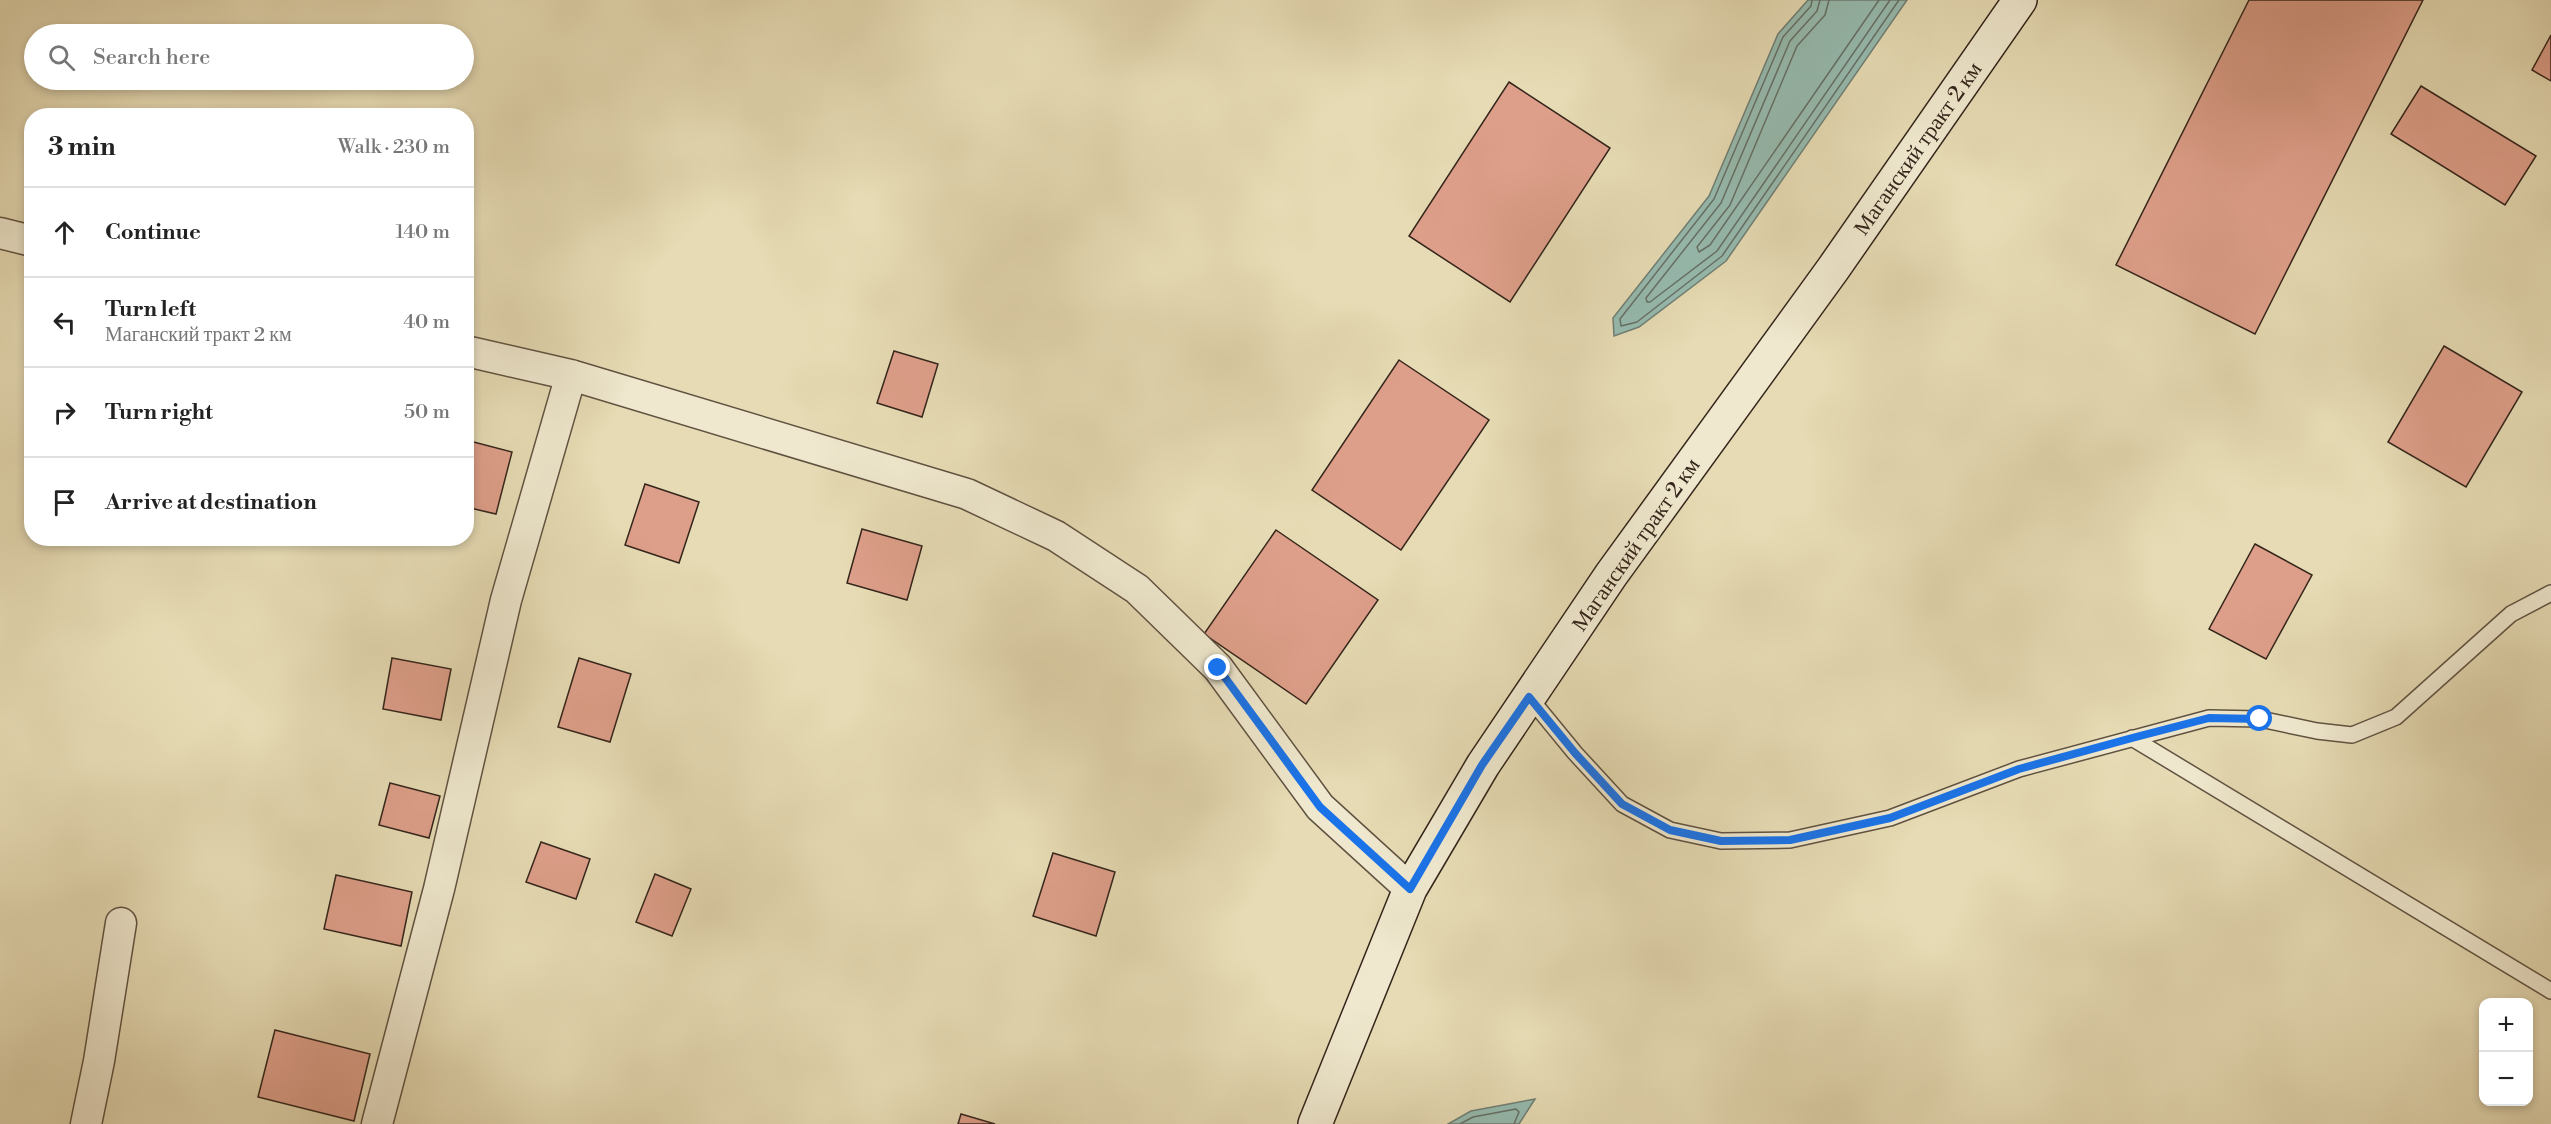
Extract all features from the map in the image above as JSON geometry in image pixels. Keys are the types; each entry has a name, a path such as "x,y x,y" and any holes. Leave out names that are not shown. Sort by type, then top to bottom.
{"main road":[{"name":"Маганский тракт 2 км","path":"1315,1124 1410,889 1482,765 1611,575 1833,269 2019,0"}],"street":[{"path":"0,233 24,239"},
{"path":"474,353 571,375 967,494 1056,536 1137,589 1218,668 1320,807 1410,889"},
{"path":"377,1124 439,889 506,600 571,375"},
{"path":"86,1124 99,1061 121,923"}],"lane":[{"path":"1529,697 1575,753 1622,804 1670,830 1721,841 1790,840 1890,818 2019,769 2209,718 2260,719 2317,731 2352,735 2396,717 2511,614 2551,593"},
{"path":"2132,738 2551,991"}],"water":[{"path":"1808,0 1907,0 1726,261 1639,327 1614,336 1613,318 1709,196 1778,34"},
{"path":"1535,1099 1519,1124 1448,1124 1471,1111"}],"building":[{"path":"2249,0 2423,0 2255,334 2116,265"},
{"path":"2551,35 2551,81 2532,70"},
{"path":"1509,82 1610,148 1510,302 1409,236"},
{"path":"2421,86 2536,156 2505,205 2391,134"},
{"path":"2444,346 2522,392 2466,487 2388,442"},
{"path":"894,351 938,364 922,417 877,403"},
{"path":"1399,360 1489,420 1401,550 1312,490"},
{"path":"474,442 512,452 496,514 474,509"},
{"path":"645,484 699,502 679,563 625,545"},
{"path":"862,529 922,546 907,600 847,583"},
{"path":"1276,530 1378,600 1306,704 1204,634"},
{"path":"2255,544 2312,575 2266,659 2209,629"},
{"path":"392,658 451,669 441,720 383,709"},
{"path":"579,658 631,674 610,742 558,727"},
{"path":"390,783 440,796 429,838 379,825"},
{"path":"541,842 590,859 576,899 526,882"},
{"path":"1053,853 1115,872 1096,936 1033,916"},
{"path":"655,874 691,889 672,936 636,922"},
{"path":"336,875 412,892 401,946 324,929"},
{"path":"275,1030 370,1054 354,1121 258,1097"},
{"path":"961,1114 995,1124 958,1124"}],"route":[{"path":"1218,668 1320,807 1410,889 1482,765 1529,697 1575,753 1622,804 1670,830 1721,841 1790,840 1890,818 2019,769 2132,738 2209,718 2260,719"}]}
